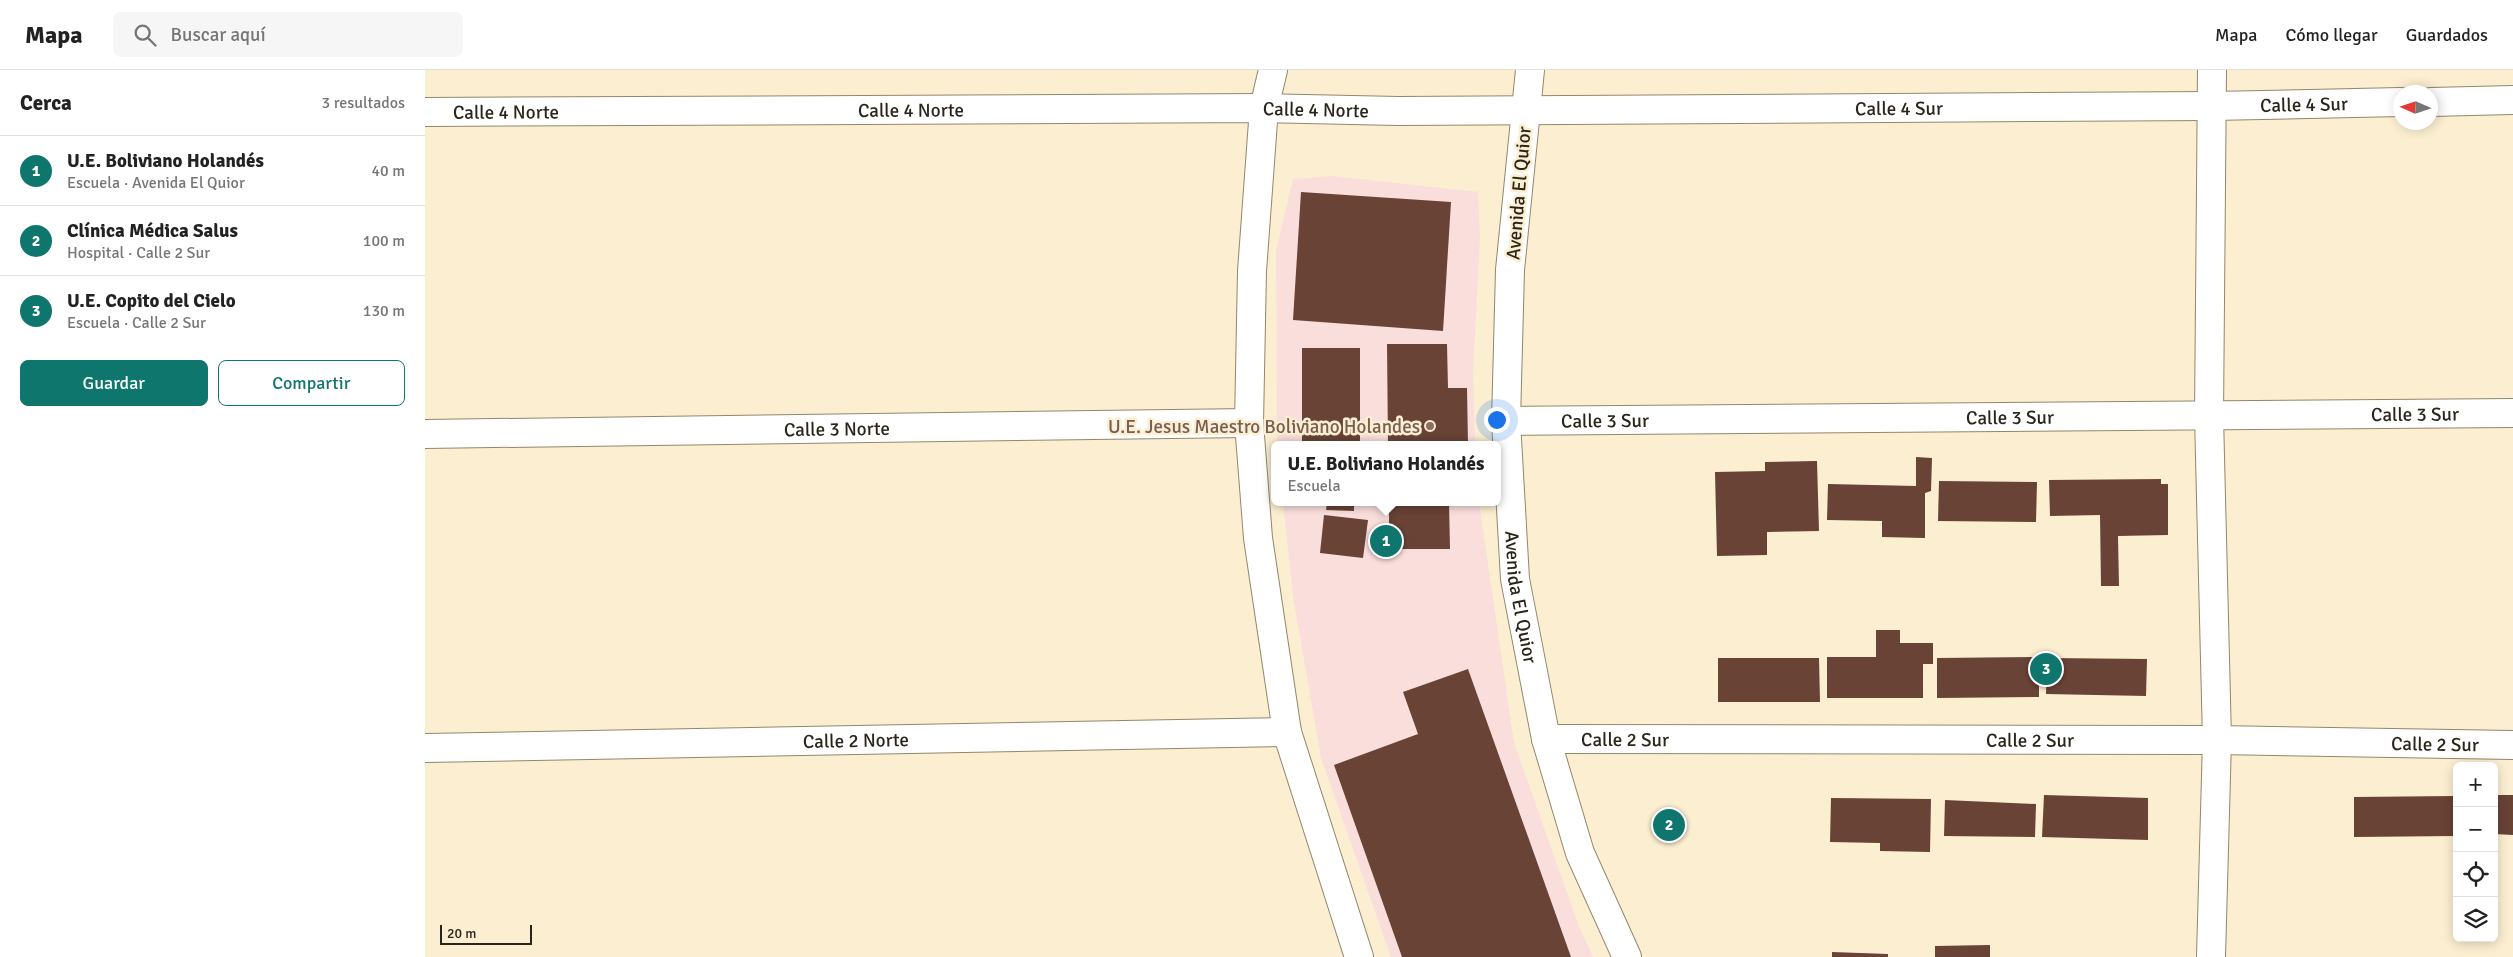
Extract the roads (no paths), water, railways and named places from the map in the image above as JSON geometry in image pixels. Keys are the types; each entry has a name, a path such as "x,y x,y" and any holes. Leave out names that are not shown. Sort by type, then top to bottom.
{"street":[{"path":"1273,70 1264,108 1252,271 1249,423 1258,538 1287,732 1359,957"},
{"name":"Avenida El Quior","path":"1530,70 1510,270 1505,421 1515,579 1546,739 1580,853 1627,957"},
{"path":"2211,957 2217,740 2209,416 2213,70"},
{"path":"2438,102 2513,100"},
{"name":"Calle 4 Sur","path":"1398,111 2212,106 2393,102"},
{"name":"Calle 4 Norte","path":"425,112 1264,108 1398,111"},
{"name":"Calle 3 Sur","path":"1505,421 2513,414"},
{"name":"Calle 3 Norte","path":"425,434 1249,423"},
{"name":"Calle 2 Norte","path":"425,748 1287,732"},
{"name":"Calle 2 Sur","path":"1546,739 2217,740 2513,745"}],"place":[{"name":"U.E. Jesus Maestro Boliviano Holandes","path":"1430,426"},
{"name":"U.E. Boliviano Holandés","path":"1386,541"},
{"name":"U.E. Copito del Cielo","path":"2046,669"},
{"name":"Clínica Médica Salus","path":"1669,825"}]}
